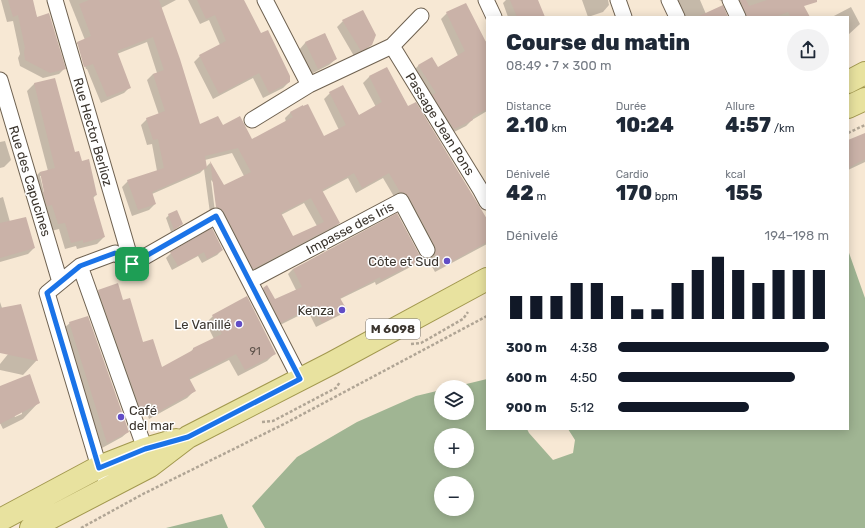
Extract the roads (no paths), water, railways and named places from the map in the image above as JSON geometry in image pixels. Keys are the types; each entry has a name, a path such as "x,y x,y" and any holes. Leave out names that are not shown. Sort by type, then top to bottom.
{"main road":[{"path":"849,81 865,73"},
{"name":"M 6098","path":"31,528 150,466 188,437 486,280"},
{"name":"M 6098","path":"0,520 99,468 145,449 188,437"}],"street":[{"name":"Rue Hector Berlioz","path":"55,0 132,264"},
{"path":"264,0 310,85"},
{"path":"486,0 494,16"},
{"path":"618,0 624,16"},
{"path":"669,0 677,16"},
{"path":"730,0 738,16"},
{"path":"252,120 310,85 392,46 421,16"},
{"name":"Passage Jean Pons","path":"392,46 486,200"},
{"name":"Rue des Capucines","path":"0,80 60,282"},
{"name":"Impasse des Iris","path":"250,282 401,201 427,250"},
{"path":"110,486 99,468 47,293 80,266 115,253 132,264 216,216 300,379"},
{"path":"80,266 145,449"}],"place":[{"name":"Côte et Sud","path":"447,261"},
{"name":"Kenza","path":"342,310"},
{"name":"Le Vanillé","path":"239,324"},
{"name":"Café del mar","path":"121,417"}]}
